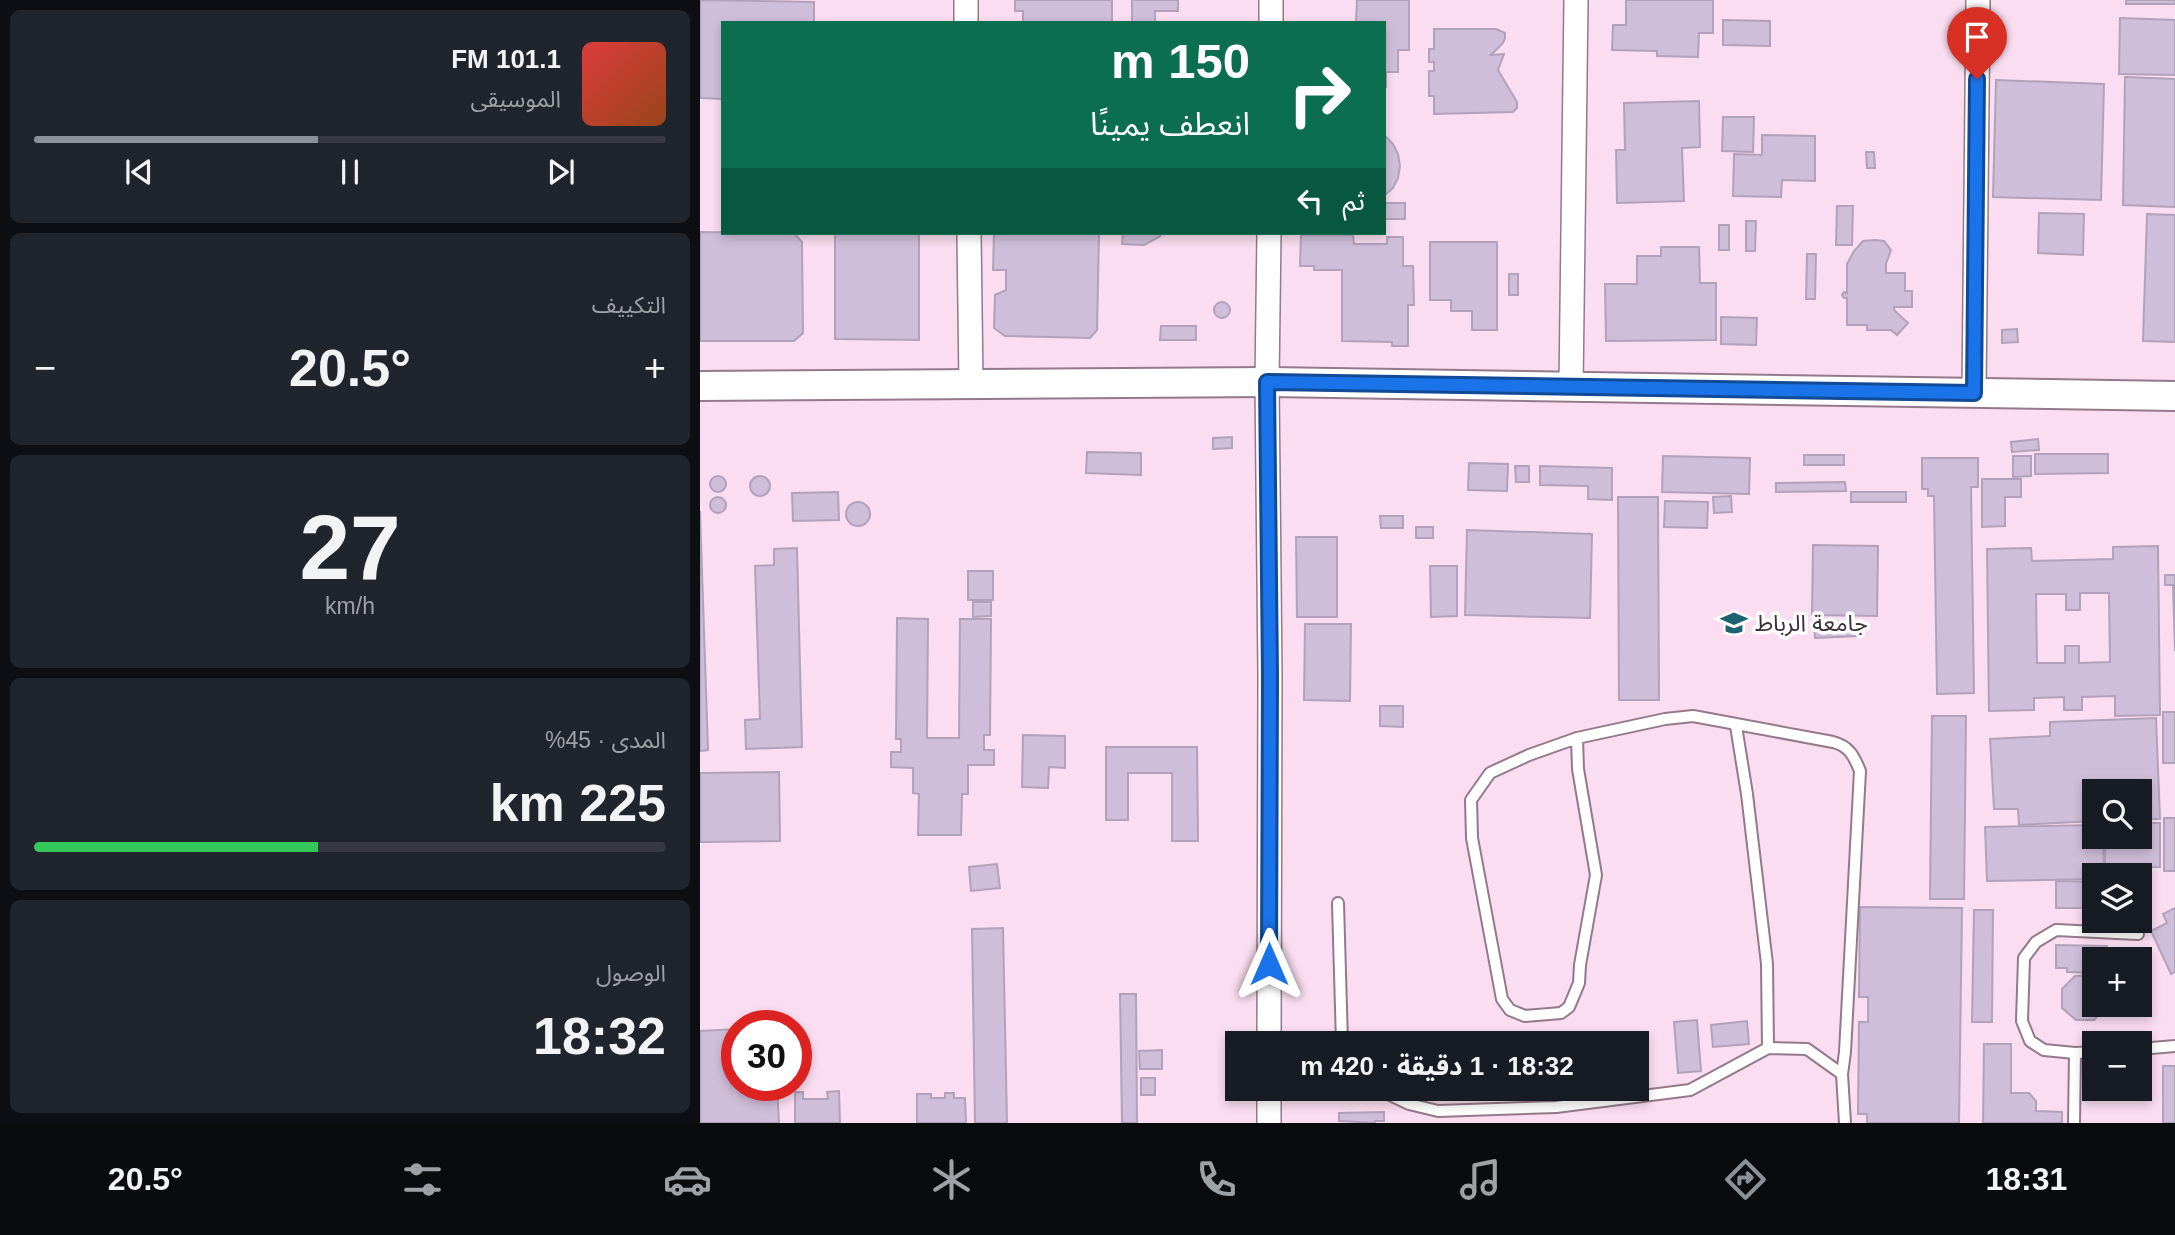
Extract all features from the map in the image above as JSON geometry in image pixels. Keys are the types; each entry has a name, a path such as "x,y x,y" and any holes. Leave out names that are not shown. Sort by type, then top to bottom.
{"street":[{"path":"966,0 966,21"},
{"path":"1271,0 1271,21"},
{"path":"1571,387 1576,0"},
{"path":"1974,393 1978,0"},
{"path":"969,235 971,384"},
{"path":"1269,235 1269,1031"},
{"path":"700,386 1267,382 2175,397"},
{"path":"1269,1101 1269,1123"}],"lane":[{"path":"1577,738 1578,769 1596,875 1579,983 1569,1007 1561,1013 1525,1016 1510,1010 1502,999 1472,838 1471,800 1490,773 1529,755 1577,738 1665,719 1693,716 1843,745 1853,755 1860,771 1846,1052 1842,1074 1845,1123"},
{"path":"1736,726 1747,794 1767,964 1768,1048"},
{"path":"1338,903 1342,1031"},
{"path":"2082,1053 2044,1050 2030,1041 2022,1021 2024,958 2036,942 2056,930 2138,934"},
{"path":"2152,1048 2175,1046"},
{"path":"1649,1095 1690,1090 1768,1048 1807,1049 1842,1074"},
{"path":"2074,1123 2075,1053"},
{"path":"1404,1101 1438,1111 1556,1107 1603,1101"}],"building":[{"path":"700,0 814,2 814,21 721,21 721,99 700,98"},
{"path":"1015,0 1112,0 1112,21 1023,21 1023,11 1015,11"},
{"path":"1132,0 1178,0 1178,11 1155,11 1155,21 1132,21"},
{"path":"1357,0 1409,0 1409,50 1398,50 1398,72 1386,72 1386,21 1356,21"},
{"path":"1626,0 1713,0 1713,33 1699,33 1698,57 1657,56 1657,51 1612,50 1613,25 1626,25"},
{"path":"2126,0 2175,0 2175,4 2126,4"},
{"path":"2120,18 2175,20 2175,75 2119,74"},
{"path":"1723,20 1770,21 1770,46 1723,45"},
{"path":"1434,29 1496,29 1505,33 1503,43 1491,55 1504,54 1498,70 1517,102 1517,108 1513,112 1434,114 1434,96 1429,96 1429,71 1434,71 1434,62 1429,62 1429,49 1434,49"},
{"path":"2125,77 2175,79 2175,207 2123,205"},
{"path":"1996,80 2104,84 2101,200 1993,197"},
{"path":"1699,101 1700,147 1682,148 1684,201 1617,203 1616,150 1625,150 1624,103"},
{"path":"1723,117 1754,117 1753,152 1722,151"},
{"path":"1762,135 1815,136 1815,181 1782,180 1781,197 1733,196 1734,154 1762,155"},
{"path":"1386,137 1398,154 1400,166 1393,188 1386,194"},
{"path":"1866,152 1874,152 1875,168 1867,168"},
{"path":"1386,203 1405,203 1405,219 1386,219"},
{"path":"1837,206 1853,206 1852,245 1836,245"},
{"path":"2039,213 2084,214 2083,255 2038,253"},
{"path":"2147,214 2175,215 2175,342 2143,341"},
{"path":"1746,221 1756,221 1755,251 1746,251"},
{"path":"1719,225 1729,225 1729,250 1719,250"},
{"path":"700,232 721,232 721,235 796,235 802,242 803,333 794,341 700,341"},
{"path":"835,235 919,235 919,340 835,339"},
{"path":"994,235 1099,235 1097,330 1090,338 1005,336 994,328 995,295 1006,290 1006,270 993,270"},
{"path":"1123,235 1161,235 1144,245 1122,244"},
{"path":"1301,235 1353,235 1354,244 1387,244 1387,237 1403,237 1403,266 1413,266 1414,305 1408,305 1408,346 1392,346 1392,342 1342,341 1342,270 1314,270 1314,266 1300,266"},
{"path":"1863,241 1884,241 1891,250 1886,273 1905,273 1905,291 1912,291 1912,307 1894,307 1908,323 1897,335 1891,330 1867,330 1867,325 1847,325 1847,298 1842,295 1847,293 1847,264"},
{"path":"1430,242 1497,242 1497,330 1472,330 1472,311 1451,311 1451,300 1430,300"},
{"path":"1661,247 1699,247 1700,283 1716,283 1716,340 1606,341 1605,284 1637,284 1637,256 1661,256"},
{"path":"1807,254 1816,254 1815,299 1806,299"},
{"path":"1509,274 1518,274 1518,295 1509,295"},
{"path":"1222,302 1228,304 1228,316 1222,318 1216,316 1214,310 1216,304"},
{"path":"1721,317 1757,318 1756,345 1721,344"},
{"path":"1161,326 1196,326 1196,340 1160,340"},
{"path":"2017,329 2018,342 2002,343 2002,330"},
{"path":"1232,437 1232,448 1213,449 1213,438"},
{"path":"2038,439 2039,450 2012,452 2011,442"},
{"path":"1087,452 1141,453 1141,475 1086,473"},
{"path":"2035,454 2108,454 2108,473 2035,474"},
{"path":"1804,455 1844,455 1844,465 1804,465"},
{"path":"1663,456 1750,458 1749,494 1662,492"},
{"path":"2013,456 2031,456 2031,476 2013,477"},
{"path":"1922,458 1978,458 1978,487 1971,487 1974,693 1937,694 1934,496 1928,496 1928,489 1922,489"},
{"path":"1469,463 1508,464 1507,491 1468,490"},
{"path":"1515,466 1529,466 1529,482 1516,482"},
{"path":"1540,466 1612,468 1612,500 1588,499 1588,486 1540,485"},
{"path":"715,476 721,476 726,484 724,490 715,492 710,487 710,481"},
{"path":"760,476 767,479 770,486 767,493 760,496 753,493 750,486 753,479"},
{"path":"1982,479 2021,479 2021,497 2005,497 2005,526 1982,527"},
{"path":"1845,482 1846,491 1776,492 1776,483"},
{"path":"838,492 839,520 793,521 792,493"},
{"path":"1851,492 1906,492 1906,502 1851,502"},
{"path":"1731,496 1732,512 1714,513 1713,497"},
{"path":"718,497 724,499 724,511 718,513 712,511 710,505 712,499"},
{"path":"1618,497 1658,497 1659,700 1619,700"},
{"path":"1665,501 1708,502 1707,528 1664,527"},
{"path":"858,502 869,509 870,514 863,525 858,526 847,519 846,514 853,503"},
{"path":"700,511 708,750 700,751"},
{"path":"1380,516 1403,516 1403,528 1381,528"},
{"path":"1416,527 1433,527 1433,538 1416,538"},
{"path":"1467,530 1592,534 1590,618 1465,615"},
{"path":"1296,537 1337,537 1337,617 1297,617"},
{"path":"1813,545 1878,546 1877,616 1812,615"},
{"path":"2158,546 2160,715 2115,716 2115,696 2082,697 2082,710 2064,710 2064,697 2034,698 2034,710 1989,711 1987,549 2031,548 2032,561 2113,559 2113,547","holes":["2080,593 2109,593 2110,662 2079,663 2079,646 2065,646 2065,663 2037,663 2036,594 2066,594 2066,610 2080,610"]},
{"path":"797,548 802,747 746,749 745,720 760,719 755,566 774,565 774,549"},
{"path":"1430,566 1457,566 1457,616 1431,617"},
{"path":"968,571 993,571 993,600 968,600"},
{"path":"2165,575 2175,575 2175,651 2173,585 2165,585"},
{"path":"973,602 991,602 991,616 973,617"},
{"path":"897,618 928,619 927,738 959,738 960,619 991,619 990,735 984,735 984,750 994,750 994,765 968,765 968,794 962,794 961,835 918,835 919,794 913,793 913,768 891,767 891,752 901,752 901,739 896,739"},
{"path":"1857,623 1858,636 1815,638 1814,624"},
{"path":"1305,624 1351,624 1350,701 1304,700"},
{"path":"1380,706 1403,706 1403,727 1380,726"},
{"path":"2163,712 2175,712 2175,763 2163,763"},
{"path":"1932,716 1966,716 1964,899 1930,899"},
{"path":"2156,718 2160,819 2152,819 2152,779 2082,779 2082,822 2019,825 2018,809 1994,809 1990,739 2050,736 2050,722"},
{"path":"1023,735 1065,736 1065,768 1049,767 1048,788 1022,787"},
{"path":"1106,747 1197,747 1198,841 1172,841 1172,773 1128,773 1128,820 1106,820"},
{"path":"779,772 780,841 700,842 700,773"},
{"path":"2164,818 2175,818 2175,871 2164,871"},
{"path":"2152,823 2160,823 2160,867 2152,867 2152,863 2105,863 2105,849 2152,849"},
{"path":"2082,825 2082,849 2103,849 2104,863 2082,863 2082,879 1987,881 1985,827"},
{"path":"997,864 1000,888 971,891 969,867"},
{"path":"2056,881 2082,882 2082,908 2056,908"},
{"path":"1860,907 1962,908 1959,1123 1867,1123 1867,1114 1858,1114 1859,1022 1868,1022 1868,997 1859,997"},
{"path":"2175,908 2175,972 2171,974 2152,933 2167,923 2163,914"},
{"path":"1974,910 1993,910 1992,1022 1972,1022"},
{"path":"1003,928 1007,1123 975,1123 972,929"},
{"path":"2056,945 2107,946 2082,947 2082,973 2056,968"},
{"path":"2075,976 2082,976 2082,1017 2097,1017 2094,1020 2076,1020 2062,1008 2062,989"},
{"path":"1120,994 1136,994 1137,1123 1122,1123"},
{"path":"1697,1020 1701,1071 1678,1073 1674,1022"},
{"path":"1747,1021 1749,1044 1713,1047 1711,1025"},
{"path":"721,1030 721,1101 778,1101 779,1123 700,1123 700,1031"},
{"path":"1984,1044 2011,1044 2011,1093 2029,1093 2036,1101 2036,1111 2062,1112 2062,1123 1983,1123"},
{"path":"1162,1050 1162,1069 1140,1069 1139,1051"},
{"path":"2163,1066 2175,1066 2175,1123 2163,1123"},
{"path":"1141,1078 1155,1078 1155,1095 1141,1095"},
{"path":"839,1091 840,1123 795,1123 795,1101 828,1099 827,1092"},
{"path":"945,1093 954,1093 954,1098 965,1098 966,1123 917,1123 917,1094 945,1098"},
{"path":"1384,1112 1384,1121 1375,1123 1339,1121 1339,1113"}],"place":[{"name":"جامعة الرباط","path":"1734,623"}],"route":[{"path":"1269,964 1267,382 1974,393 1977,79"}]}
